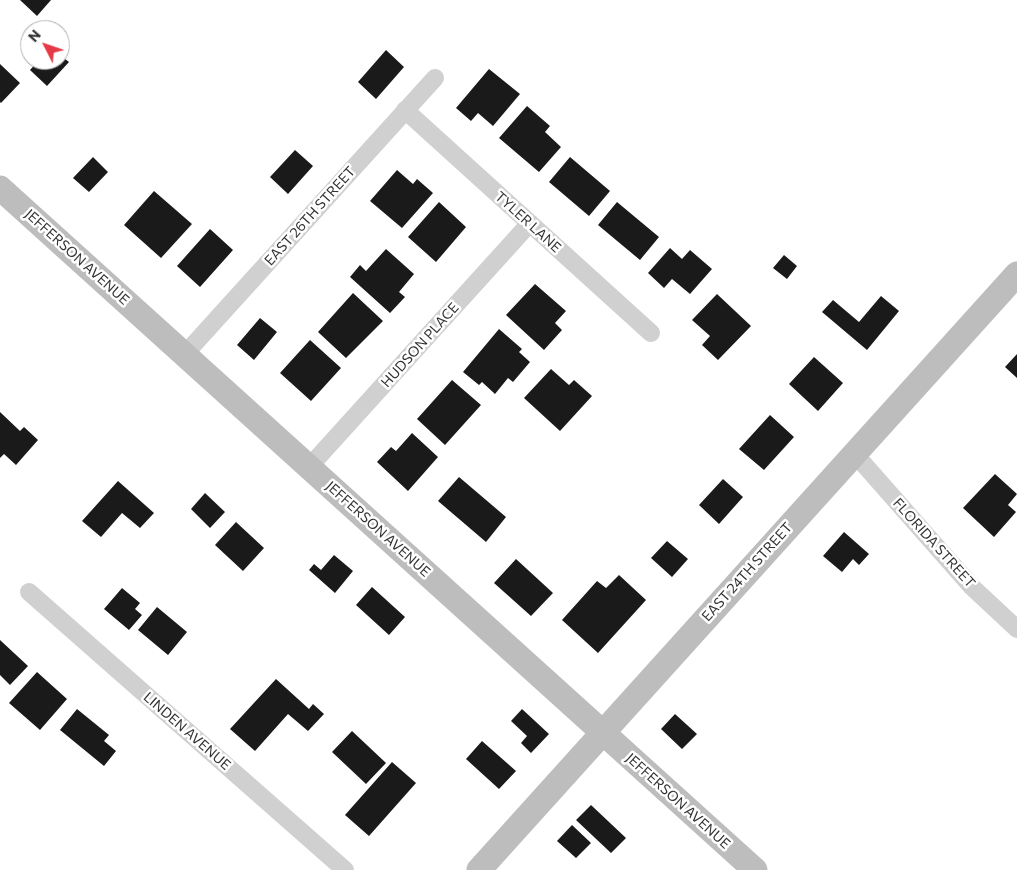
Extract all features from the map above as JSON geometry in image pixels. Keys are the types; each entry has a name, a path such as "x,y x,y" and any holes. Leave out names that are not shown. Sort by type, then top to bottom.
{"main road":[{"name":"JEFFERSON AVENUE","path":"0,188 310,466 602,734 755,870"},
{"name":"EAST 24TH STREET","path":"479,870 1017,274"}],"street":[{"name":"EAST 26TH STREET","path":"185,354 435,78"},
{"name":"TYLER LANE","path":"405,110 651,333"},
{"name":"HUDSON PLACE","path":"310,466 530,223"},
{"name":"FLORIDA STREET","path":"854,453 972,587 1017,629"},
{"name":"LINDEN AVENUE","path":"29,592 344,870"}],"building":[{"path":"20,0 51,0 37,16"},
{"path":"386,50 404,67 376,99 358,82"},
{"path":"0,64 20,83 1,103 0,102"},
{"path":"489,69 520,94 493,126 478,113 471,121 456,108"},
{"path":"30,70 62,70 47,86"},
{"path":"527,106 550,126 545,132 561,147 539,172 499,138"},
{"path":"295,150 313,166 288,194 270,177"},
{"path":"93,157 108,172 89,192 73,178"},
{"path":"570,157 610,191 589,216 549,182"},
{"path":"397,170 413,184 417,179 433,193 402,228 370,201"},
{"path":"154,191 192,224 161,258 124,225"},
{"path":"439,202 466,227 436,262 408,237"},
{"path":"617,202 659,237 640,260 598,225"},
{"path":"210,229 233,250 200,287 177,266"},
{"path":"670,248 682,259 690,250 712,269 690,294 672,279 664,288 648,273"},
{"path":"386,249 414,274 399,292 405,297 390,313 350,277 360,265 366,271"},
{"path":"784,255 797,266 787,279 773,268"},
{"path":"535,284 566,311 555,323 562,330 544,350 506,315"},
{"path":"353,293 383,321 346,358 318,332"},
{"path":"717,294 751,326 718,360 702,345 710,336 692,320"},
{"path":"881,296 899,311 867,350 822,312 833,300 859,322"},
{"path":"260,318 277,332 254,360 237,345"},
{"path":"499,329 522,349 519,352 530,362 513,382 508,378 495,394 482,382 479,385 463,372"},
{"path":"310,340 341,368 311,401 280,373"},
{"path":"1017,354 1017,378 1005,367"},
{"path":"814,357 843,383 818,411 789,384"},
{"path":"551,369 569,385 574,380 592,396 560,431 524,398"},
{"path":"452,380 481,405 445,445 417,419"},
{"path":"0,412 20,431 24,427 38,440 16,465 4,454 0,458"},
{"path":"770,415 794,437 764,470 739,449"},
{"path":"412,433 438,457 408,491 377,462 391,447 396,451"},
{"path":"995,474 1017,494 1008,505 1016,512 994,537 963,508"},
{"path":"459,477 506,517 486,542 438,501"},
{"path":"723,479 743,497 719,524 699,505"},
{"path":"118,481 154,513 140,528 122,513 101,537 82,521"},
{"path":"205,493 225,512 210,528 191,509"},
{"path":"236,522 264,548 243,571 215,545"},
{"path":"844,532 869,554 859,565 853,559 842,572 823,556"},
{"path":"667,541 688,559 672,577 651,558"},
{"path":"334,555 353,571 335,593 309,570 314,564 321,570"},
{"path":"516,559 553,593 531,616 494,583"},
{"path":"619,575 646,600 598,653 562,620 597,581 606,588"},
{"path":"372,587 405,617 389,635 356,605"},
{"path":"122,588 140,603 135,609 142,615 129,630 104,609"},
{"path":"157,607 187,632 168,655 138,630"},
{"path":"0,640 28,666 10,685 0,675"},
{"path":"37,672 67,699 40,730 9,703"},
{"path":"276,679 309,709 313,704 324,714 308,731 288,714 255,751 230,729"},
{"path":"77,709 109,735 104,741 116,751 104,766 60,730"},
{"path":"522,709 549,734 531,753 521,743 527,736 511,721"},
{"path":"675,714 697,734 682,749 661,729"},
{"path":"352,731 386,763 366,784 332,752"},
{"path":"482,741 516,771 499,789 466,759"},
{"path":"392,762 416,783 369,836 345,815"},
{"path":"591,805 626,838 611,853 576,820"},
{"path":"572,825 591,843 576,858 557,841"}]}
